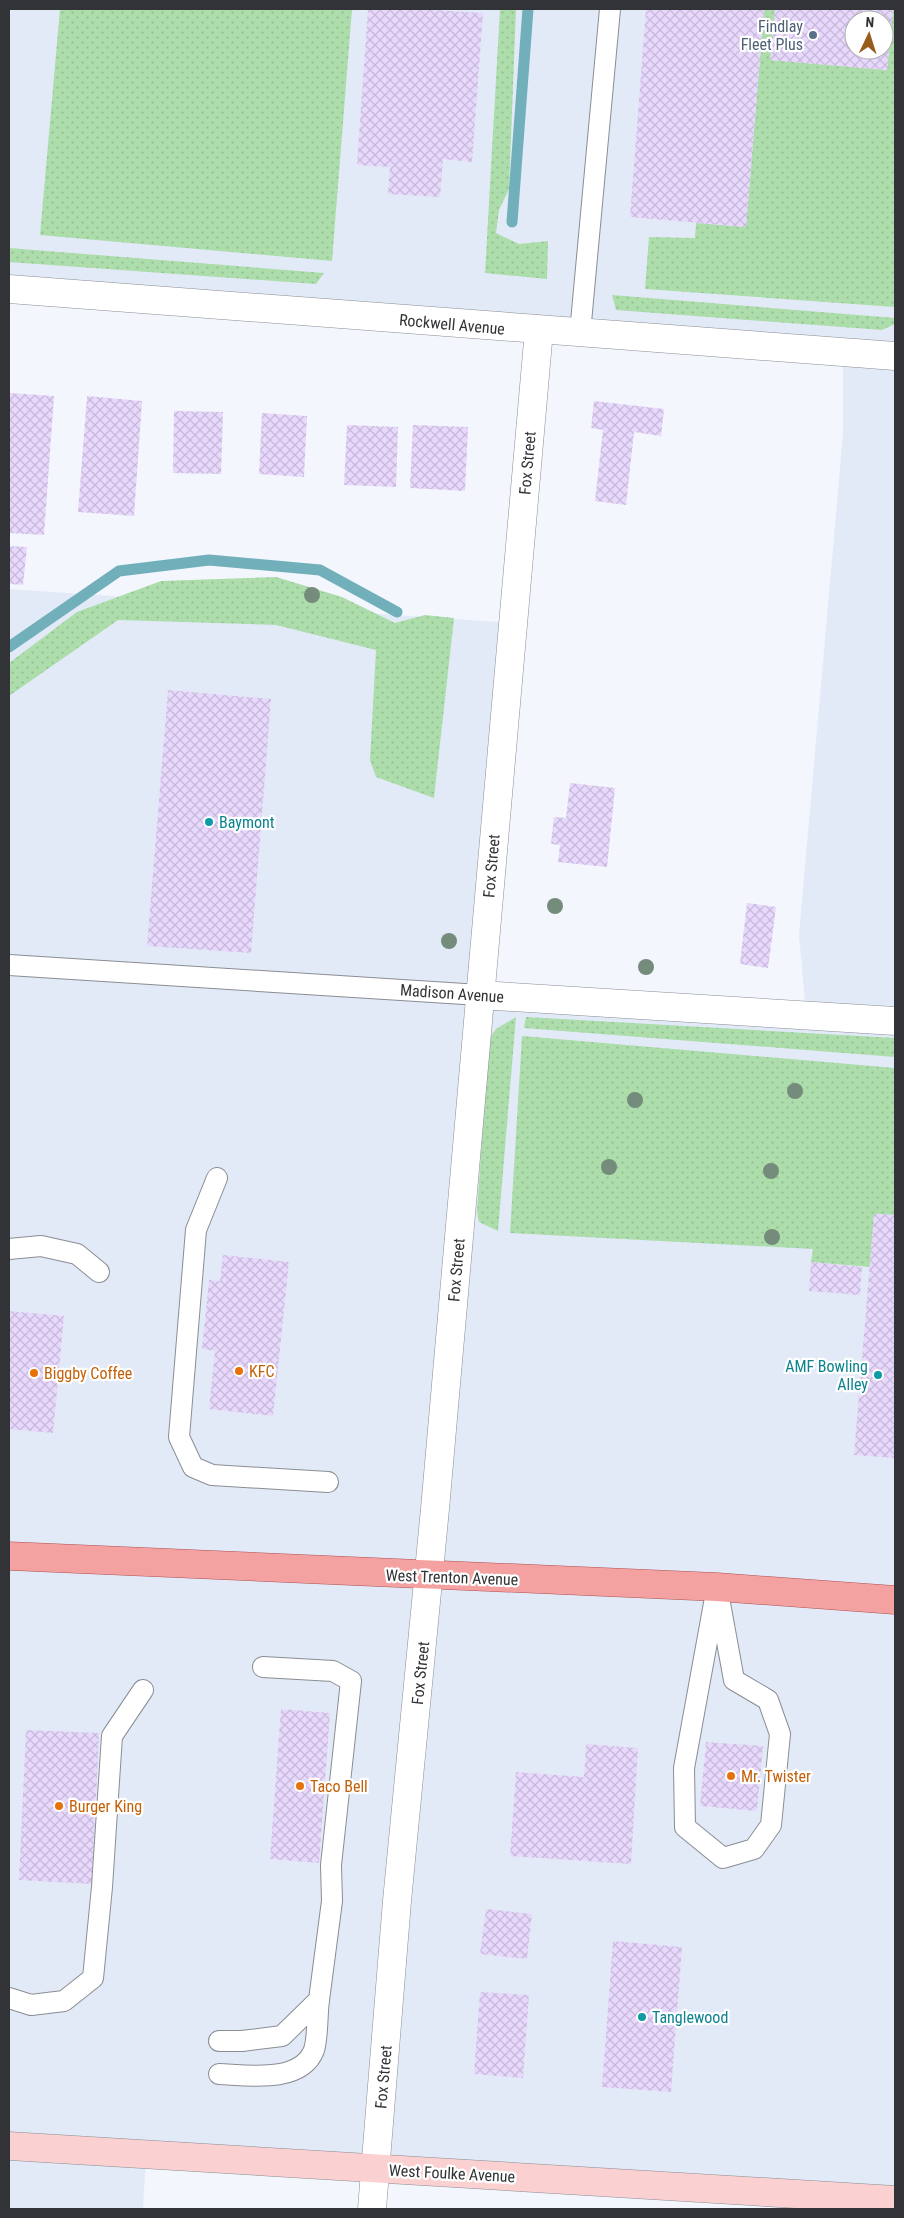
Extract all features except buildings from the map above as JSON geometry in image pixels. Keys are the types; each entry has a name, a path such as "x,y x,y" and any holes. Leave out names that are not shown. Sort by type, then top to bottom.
{"main road":[{"name":"West Trenton Avenue","path":"9,1556 429,1576 717,1587 895,1600"}],"street":[{"name":"Rockwell Avenue","path":"9,289 895,356"},
{"name":"Fox Street","path":"372,2209 397,1901 429,1576 538,330"},
{"name":"Madison Avenue","path":"480,995 895,1021"},
{"name":"West Foulke Avenue","path":"9,2146 895,2200"}],"lane":[{"path":"580,333 610,9"},
{"name":"Madison Avenue","path":"9,965 480,995"},
{"path":"217,1178 196,1230 178,1437 193,1466 212,1475 328,1482"},
{"path":"9,1249 41,1246 77,1254 99,1272"},
{"path":"717,1587 734,1680 768,1700 780,1734 771,1824 754,1849 723,1858 685,1827 684,1768 717,1587"},
{"path":"219,2074 276,2077 303,2064 314,2050 332,1901 330,1865 351,1681 333,1671 263,1667"},
{"path":"9,1998 32,2005 64,2001 93,1978 102,1887 112,1736 143,1690"},
{"path":"220,2041 242,2041 282,2036 319,2000"}],"shaded area":[{"path":"9,9 895,9 895,2200 146,2155 143,2209 9,2209 9,589 513,623 480,994 806,1013 799,935 843,434 843,352 9,289"}],"green space":[{"path":"60,9 352,9 332,261 40,235"},
{"path":"500,9 516,9 509,189 499,210 496,233 519,244 548,241 547,279 485,273"},
{"path":"764,9 775,9 771,60 887,70 888,60 894,60 893,10 895,9 895,307 645,289 649,237 695,238 696,223 746,227"},
{"path":"9,248 324,273 316,284 9,262"},
{"path":"612,295 895,318 895,324 882,330 616,310"},
{"path":"276,577 342,597 395,623 425,615 454,618 434,798 376,777 370,760 376,650 276,625 118,620 9,696 9,663 77,612 161,581"},
{"path":"516,1017 498,1231 479,1222 477,1211 489,1039 496,1029"},
{"path":"526,1017 895,1038 895,1057 524,1028"},
{"path":"522,1036 895,1068 895,1215 874,1214 870,1267 811,1262 813,1249 510,1233"}],"waterway":[{"path":"512,222 528,9"},
{"path":"9,647 119,571 209,560 320,570 397,612"}],"place":[{"name":"Findlay Fleet Plus","path":"813,35"},
{"name":"Baymont","path":"209,822"},
{"name":"KFC","path":"239,1371"},
{"name":"Biggby Coffee","path":"34,1373"},
{"name":"AMF Bowling Alley","path":"878,1375"},
{"name":"Mr. Twister","path":"731,1776"},
{"name":"Taco Bell","path":"300,1786"},
{"name":"Burger King","path":"59,1806"},
{"name":"Tanglewood","path":"642,2017"}]}
